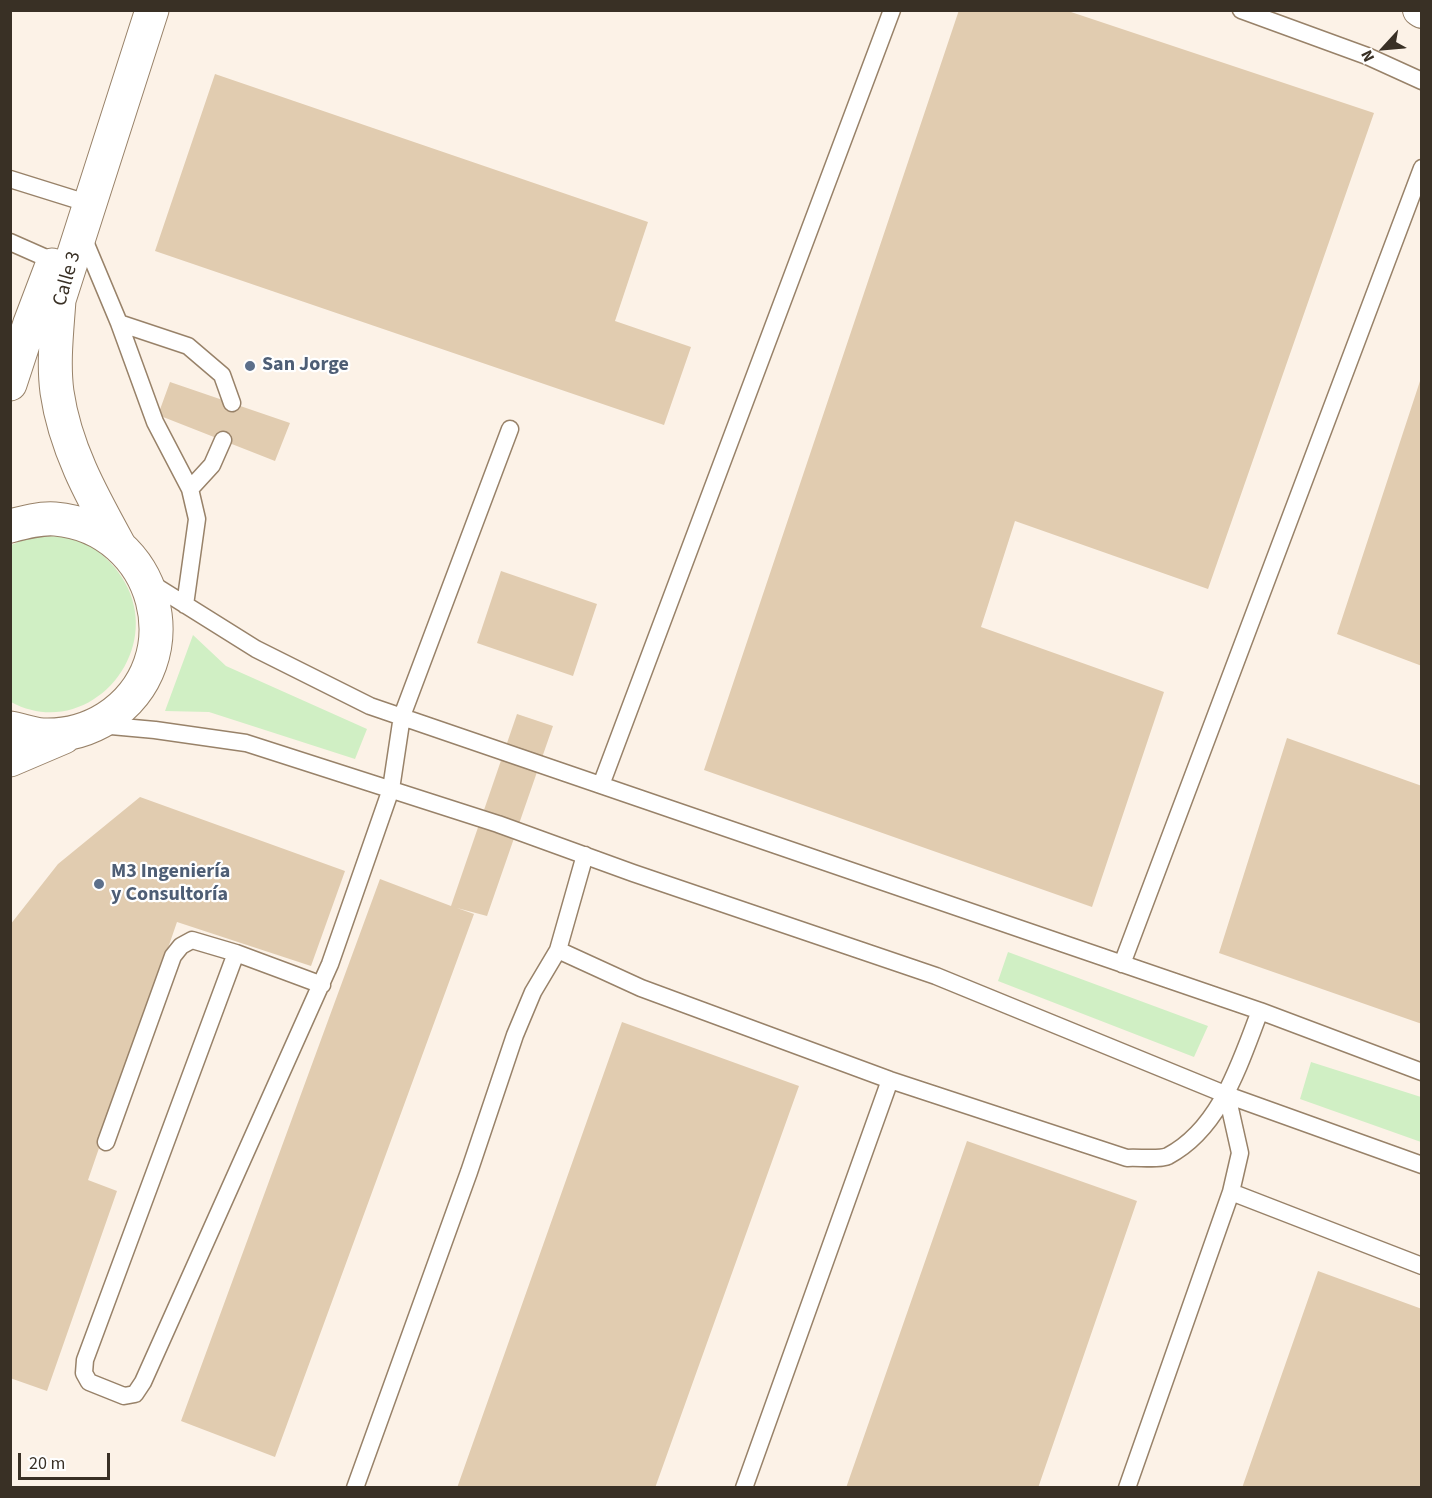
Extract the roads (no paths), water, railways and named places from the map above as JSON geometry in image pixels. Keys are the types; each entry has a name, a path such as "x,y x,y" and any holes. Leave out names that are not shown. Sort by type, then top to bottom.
{"main road":[{"name":"Calle 3","path":"10,384 74,199 127,10"},
{"name":"Calle 3","path":"119,545 89,490 68,441 57,391 56,341 59,300 152,10"},
{"path":"10,526 31,520 54,519 77,523 99,532 119,545 146,579 154,603 156,627 152,659 146,674 134,695 116,712 84,729 10,760"},
{"path":"10,728 41,735 84,729"}],"lane":[{"path":"601,785 892,10"},
{"path":"1241,10 1367,56 1422,81"},
{"path":"1122,964 1422,168"},
{"path":"10,179 74,199"},
{"path":"81,234 119,323 155,422 190,489 196,519 185,605"},
{"path":"10,242 54,261"},
{"path":"119,323 188,346 222,375 232,403"},
{"path":"236,953 85,1360 84,1373 89,1382 124,1396 135,1394 143,1383 322,985 391,789 402,716 510,429"},
{"path":"190,489 212,465 223,440"},
{"path":"146,579 256,649 370,706 1260,1011 1422,1072"},
{"path":"84,729 155,730 246,743 391,789 936,976 1227,1095 1422,1165"},
{"path":"355,1488 469,1172 515,1035 534,992 558,950 585,855"},
{"path":"106,1142 173,956 181,946 192,940 236,953 322,985"},
{"path":"558,950 641,988 890,1080 1127,1158 1167,1157 1196,1135 1227,1095 1260,1011"},
{"path":"744,1488 890,1080"},
{"path":"1127,1488 1231,1192 1240,1153 1227,1095"},
{"path":"1231,1192 1422,1266"}],"place":[{"name":"San Jorge","path":"250,366"},
{"name":"M3 Ingeniería y Consultoría","path":"99,884"}]}
